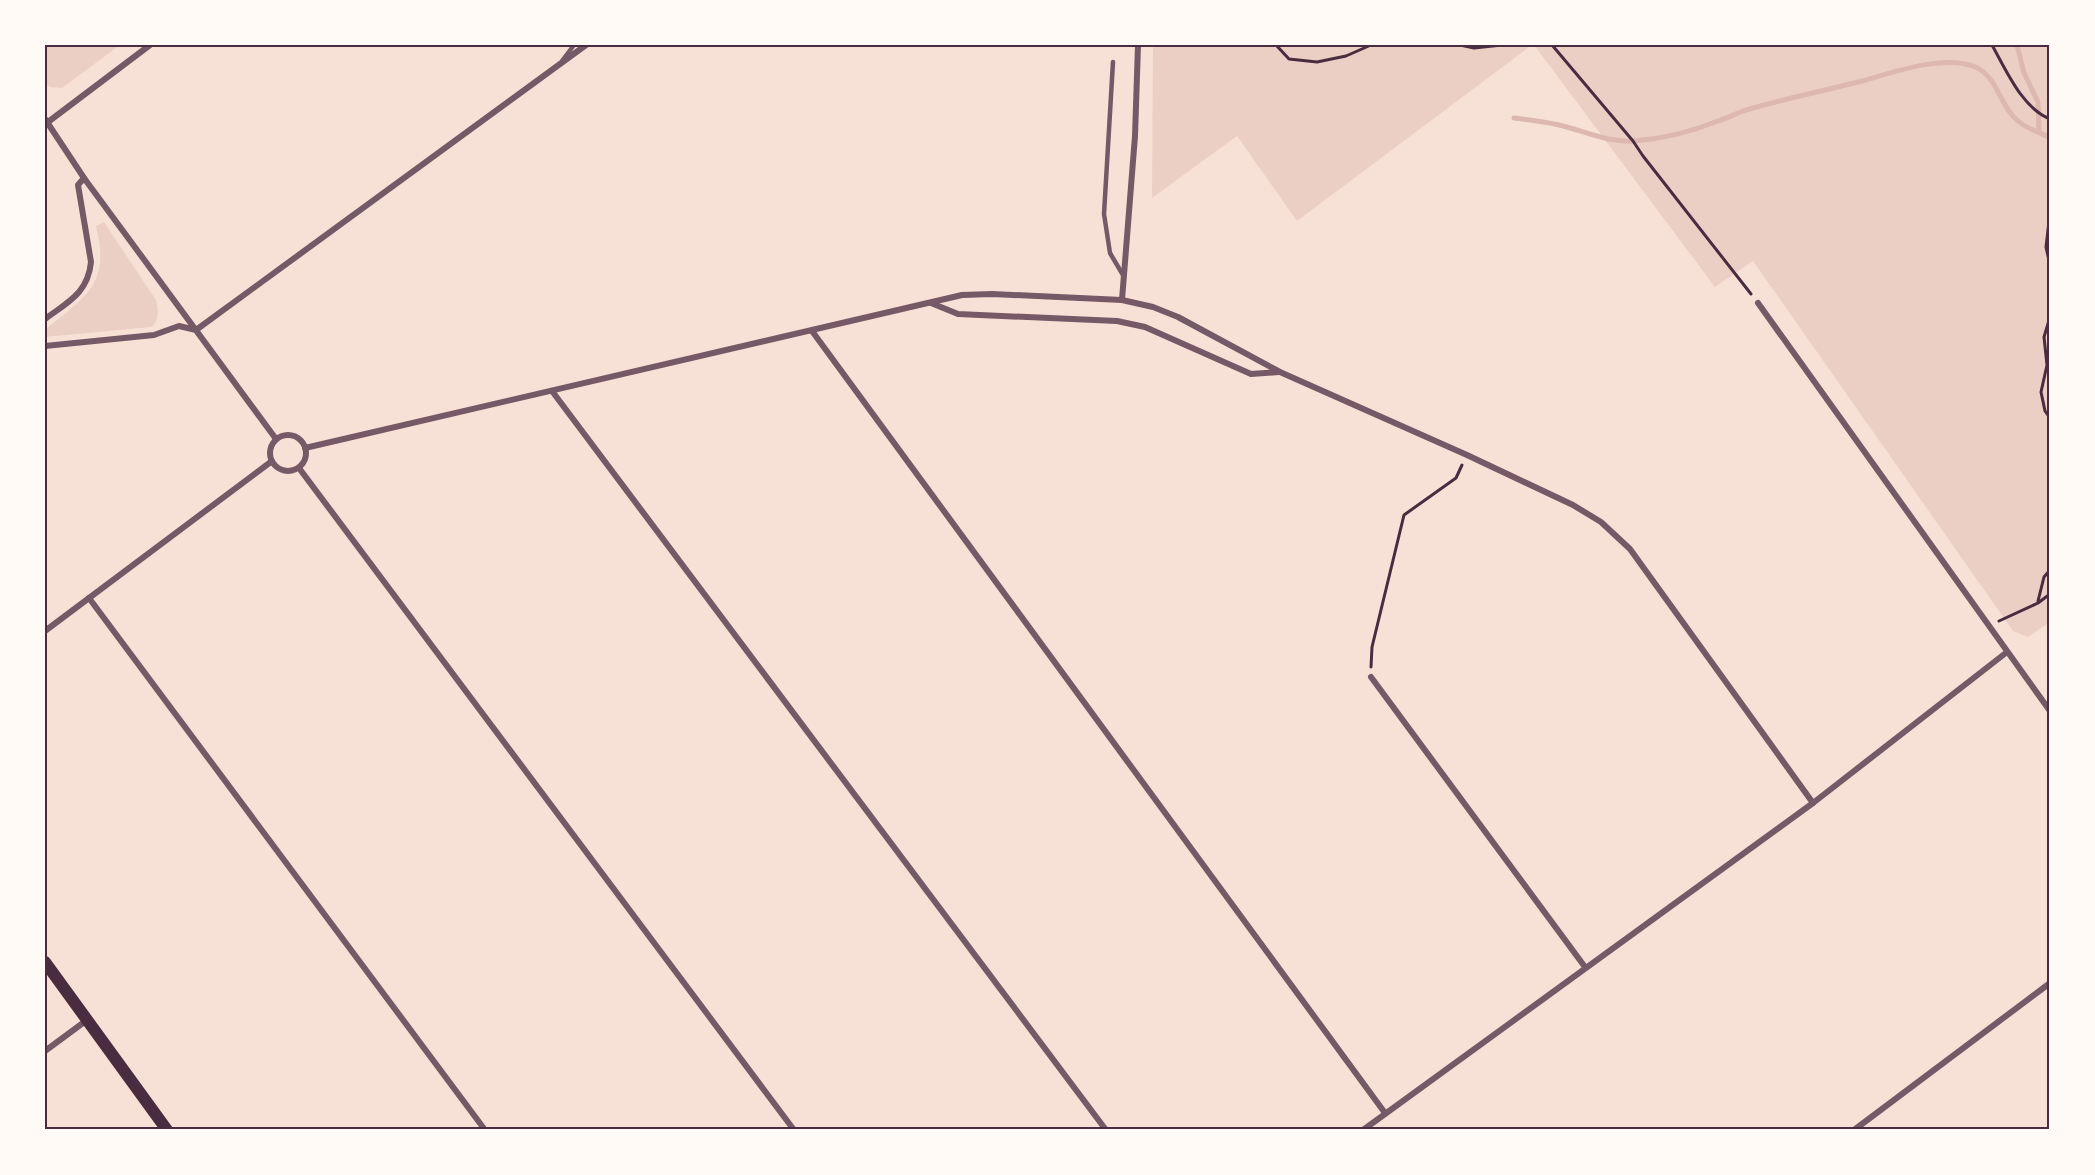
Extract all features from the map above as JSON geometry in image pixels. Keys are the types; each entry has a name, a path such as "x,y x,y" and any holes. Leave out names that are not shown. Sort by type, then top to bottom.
{"main road":[{"path":"45,962 167,1130"}],"street":[{"path":"150,45 46,120 84,178 276,439"},
{"path":"45,346 154,335 178,326 196,330 586,45"},
{"path":"1122,300 1135,136 1138,45"},
{"path":"45,319 79,293 87,283 90,273 91,262 78,185 84,178"},
{"path":"305,448 962,295 992,294 1122,300 1153,307 1178,317 1280,372 1573,504 1600,522 1630,549 1814,803"},
{"path":"931,303 958,314 1117,321 1145,327 1251,374 1280,372"},
{"path":"1758,303 2050,711"},
{"path":"812,331 1385,1113"},
{"path":"552,391 1106,1130"},
{"path":"281,436 298,438 305,448 305,459 299,468 294,471 284,471 272,461 270,450 276,439 281,436"},
{"path":"45,631 272,461"},
{"path":"299,468 794,1130"},
{"path":"89,598 485,1130"},
{"path":"1363,1130 1814,803 2007,652"},
{"path":"1371,677 1585,967"},
{"path":"1854,1130 2050,983"},
{"path":"45,1051 87,1020"}],"lane":[{"path":"557,68 574,45"},
{"path":"1113,62 1104,214 1110,253 1123,274"}],"path":[{"path":"1276,45 1289,59 1317,62 1346,56 1371,45"},
{"path":"1460,45 1474,48 1502,45"},
{"path":"1552,45 1634,141 1649,165 1758,303"},
{"path":"1992,45 2028,103 2042,116 2050,119"},
{"path":"2050,213 2046,247 2050,265"},
{"path":"2050,316 2044,338 2047,365 2041,392 2045,411 2050,418"},
{"path":"1371,677 1372,647 1404,514 1456,478 1467,455"},
{"path":"2038,603 2044,577 2050,570"},
{"path":"1989,626 2038,603 2050,594"}],"shaded area":[{"path":"45,45 120,45 62,88 50,87 45,83"},
{"path":"1153,45 1532,45 1297,221 1237,136 1152,198"},
{"path":"1534,45 2050,45 2050,622 2028,637 2013,631 1753,261 1715,287"},
{"path":"104,222 156,300 158,311 156,321 151,327 45,337 45,330 83,298 91,288 100,263 100,246 96,226"}],"waterway":[{"path":"2017,45 2024,73 2038,102 2039,131"},
{"path":"1514,118 1559,125 1615,140 1645,140 1688,131 1743,111 1903,69 1947,62 1961,63 1981,70 1988,76 2006,107 2018,121 2050,138"}]}
